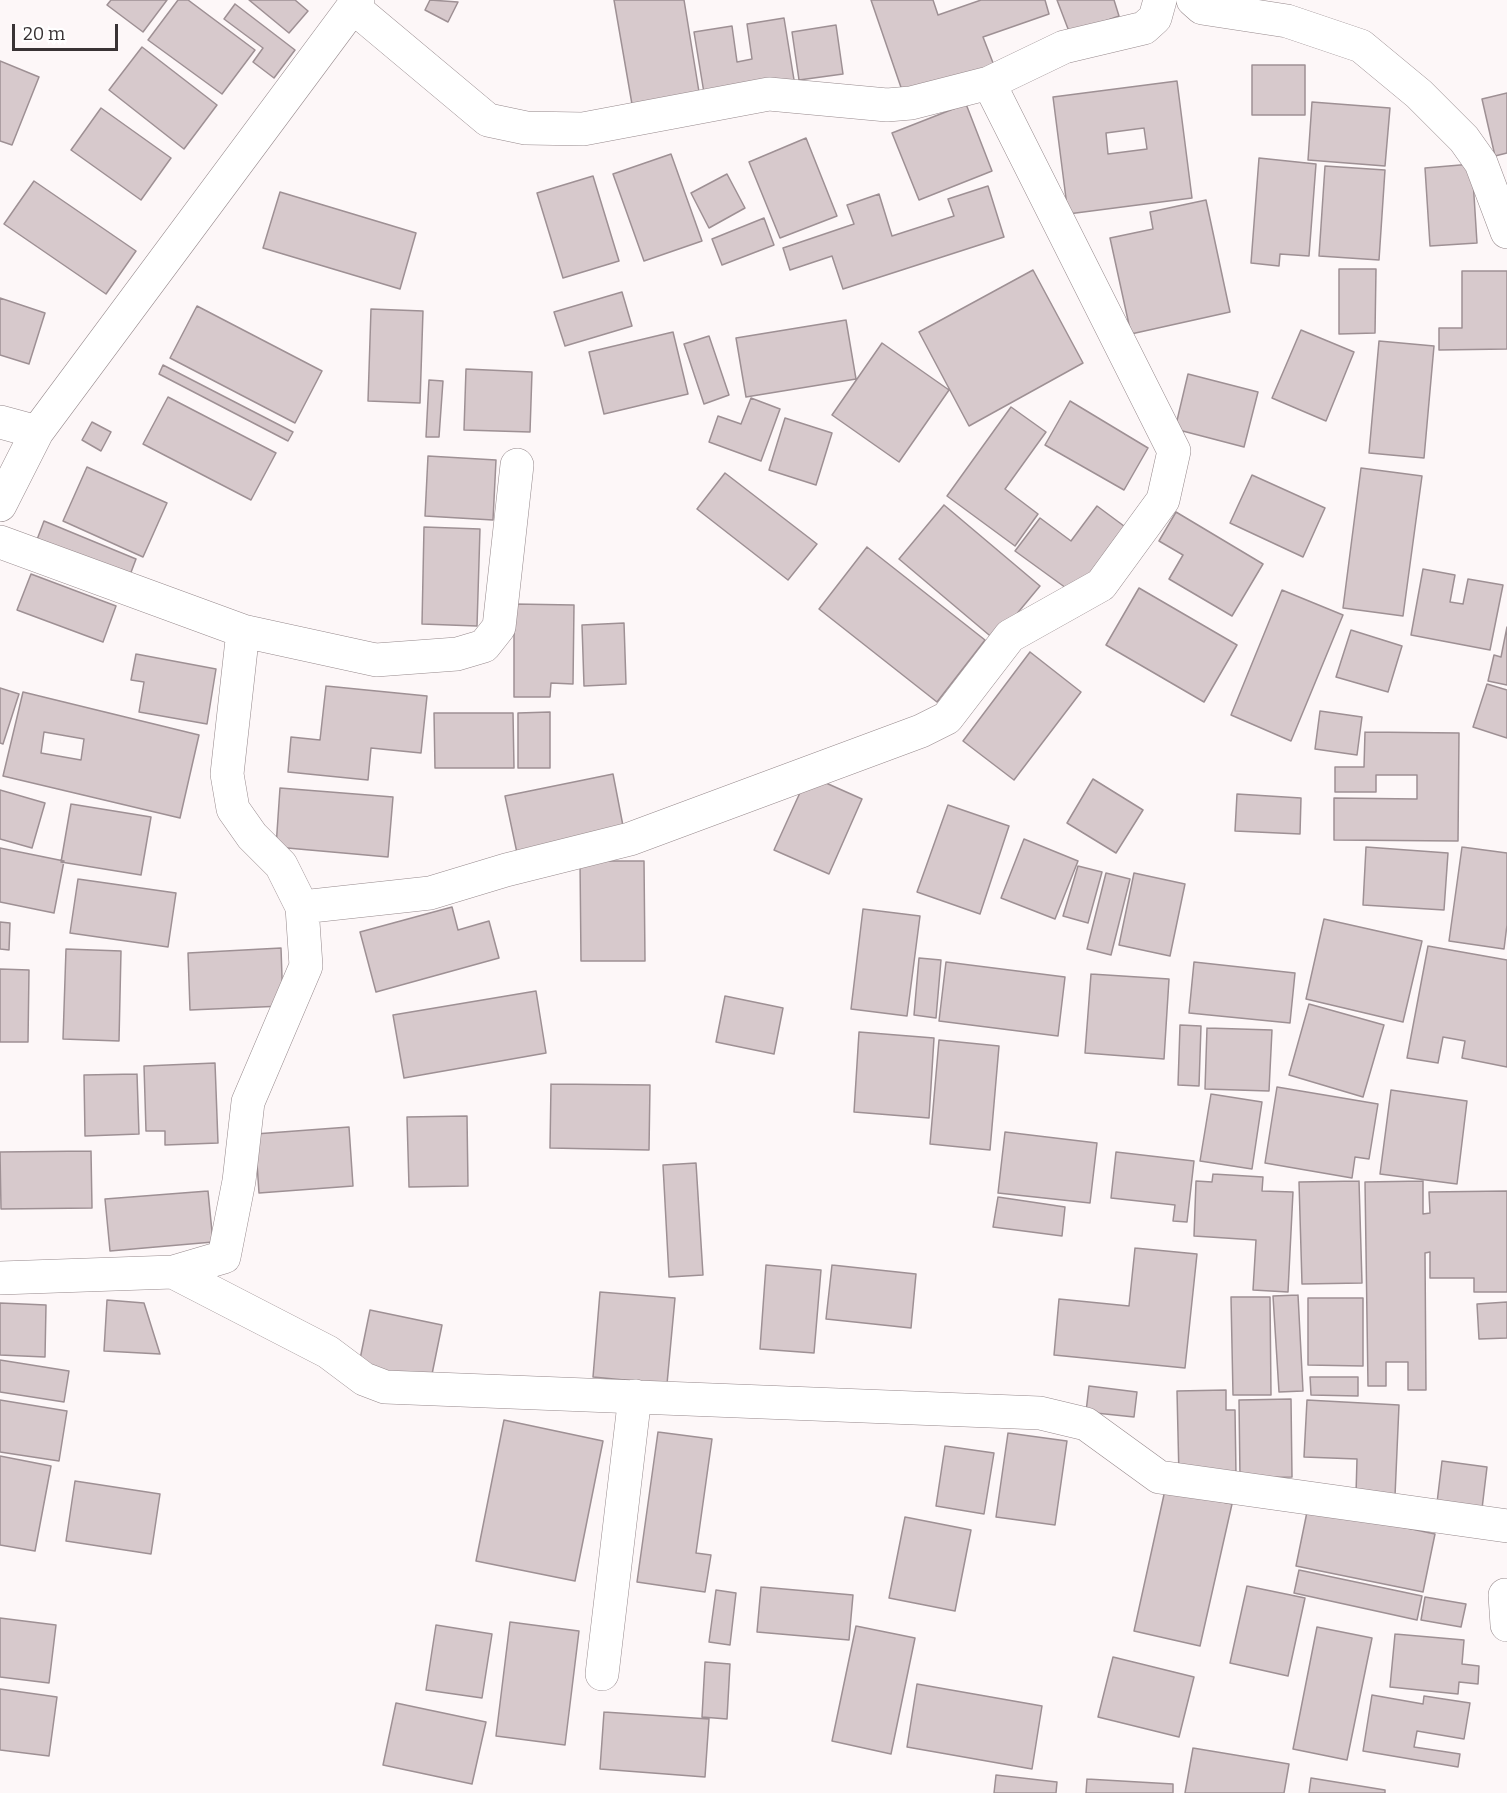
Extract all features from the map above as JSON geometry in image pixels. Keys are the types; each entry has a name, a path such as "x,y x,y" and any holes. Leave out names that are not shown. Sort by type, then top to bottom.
{"street":[{"path":"0,505 37,432 355,3 488,120 526,128 583,129 769,94 887,105 911,103 989,82 1064,47 1144,28 1155,18 1160,0"},
{"path":"1193,0 1202,8 1287,21 1361,46 1419,94 1464,139 1481,163 1507,232"},
{"path":"302,907 430,893 506,870 630,839 921,731 947,718 1010,636 1101,585 1163,500 1174,451 989,82"},
{"path":"0,422 37,432"},
{"path":"0,543 243,631 376,660 457,654 484,646 499,627 517,465"},
{"path":"0,1278 172,1272 224,1257 239,1181 248,1102 306,966 302,907 281,865 252,836 232,809 227,774 243,631"},
{"path":"172,1272 328,1352 364,1379 385,1387 1040,1413 1086,1424 1159,1477 1507,1526"},
{"path":"602,1674 635,1396"}],"building":[{"path":"111,0 167,0 143,32 107,5"},
{"path":"178,0 188,0 255,50 222,94 148,40"},
{"path":"249,0 295,0 308,11 289,33"},
{"path":"430,0 458,2 448,22 425,10"},
{"path":"614,0 684,0 700,98 633,110"},
{"path":"871,0 933,0 938,15 981,0 1045,0 1049,14 983,37 995,68 905,99"},
{"path":"1057,0 1114,0 1119,16 1070,34"},
{"path":"235,4 295,50 274,78 253,62 263,48 224,19"},
{"path":"784,18 795,86 705,99 694,32 732,26 737,62 752,59 747,24"},
{"path":"836,25 843,74 799,80 792,32"},
{"path":"142,47 217,105 184,149 109,90"},
{"path":"0,61 39,77 12,145 0,141"},
{"path":"1252,65 1305,65 1305,115 1252,115"},
{"path":"1177,81 1192,198 1068,214 1053,97","holes":["1144,128 1147,149 1108,154 1106,133"]},
{"path":"1507,93 1507,153 1495,156 1482,99"},
{"path":"1312,102 1390,108 1385,166 1308,160"},
{"path":"966,104 992,171 919,200 892,133"},
{"path":"101,108 171,158 141,200 71,150"},
{"path":"806,138 837,216 780,238 749,162"},
{"path":"671,154 702,241 644,261 613,174"},
{"path":"1259,158 1316,164 1309,256 1280,254 1279,266 1251,263"},
{"path":"1472,164 1477,243 1430,246 1425,168"},
{"path":"1325,166 1385,170 1379,260 1319,256"},
{"path":"727,174 745,208 709,228 691,193"},
{"path":"593,176 619,261 563,278 537,193"},
{"path":"34,181 136,251 106,294 4,224"},
{"path":"988,186 1004,237 843,289 832,256 790,270 783,248 854,224 847,205 879,194 892,236 954,216 948,199"},
{"path":"280,192 416,233 400,289 263,248"},
{"path":"1206,200 1230,312 1131,334 1110,238 1153,229 1150,212"},
{"path":"764,218 774,245 722,265 712,239"},
{"path":"1339,269 1376,269 1375,333 1339,334"},
{"path":"1033,270 1083,363 969,426 919,332"},
{"path":"1462,271 1507,271 1507,349 1439,350 1439,328 1462,328"},
{"path":"622,292 632,326 565,346 554,312"},
{"path":"0,298 45,313 29,364 0,355"},
{"path":"197,306 322,371 295,423 170,358"},
{"path":"371,309 423,311 420,403 368,401"},
{"path":"846,320 856,379 746,397 736,338"},
{"path":"1301,330 1354,352 1326,421 1272,398"},
{"path":"673,332 688,394 604,414 589,352"},
{"path":"709,336 729,395 704,404 684,344"},
{"path":"1379,341 1434,346 1424,458 1369,453"},
{"path":"882,343 949,390 899,462 832,415"},
{"path":"163,365 293,432 288,441 159,374"},
{"path":"466,369 532,372 530,432 464,430"},
{"path":"1188,374 1258,392 1244,447 1175,429"},
{"path":"429,380 443,381 439,437 426,437"},
{"path":"168,397 276,453 251,500 143,444"},
{"path":"751,398 780,409 761,461 709,442 718,416 741,424"},
{"path":"1070,401 1148,448 1124,490 1045,445"},
{"path":"1011,407 1046,432 1005,489 1038,514 1015,546 947,496"},
{"path":"785,418 832,433 816,485 769,470"},
{"path":"92,422 111,432 101,451 82,440"},
{"path":"428,456 496,460 493,520 425,516"},
{"path":"87,467 167,503 143,557 63,521"},
{"path":"1361,468 1422,476 1403,616 1343,608"},
{"path":"725,473 817,544 788,580 697,509"},
{"path":"1252,475 1325,508 1303,557 1230,523"},
{"path":"944,505 1040,586 995,640 899,559"},
{"path":"1097,506 1128,529 1077,596 1015,551 1040,518 1071,541"},
{"path":"1176,512 1263,564 1232,616 1169,579 1183,555 1159,541"},
{"path":"44,521 136,559 127,583 35,545"},
{"path":"424,527 480,529 477,626 422,624"},
{"path":"867,547 985,640 937,702 819,609"},
{"path":"1423,569 1455,575 1450,602 1463,604 1468,579 1503,585 1490,650 1411,635"},
{"path":"31,574 116,606 103,642 17,610"},
{"path":"1139,588 1237,645 1204,702 1106,645"},
{"path":"1282,590 1343,615 1291,741 1231,715"},
{"path":"514,604 574,605 573,684 551,683 550,697 514,697"},
{"path":"624,623 626,684 584,686 582,625"},
{"path":"1507,627 1507,685 1488,681 1494,655 1501,657"},
{"path":"1351,630 1402,646 1388,692 1336,677"},
{"path":"1030,652 1081,692 1014,780 963,741"},
{"path":"136,654 216,669 207,724 139,712 144,682 131,680"},
{"path":"1487,684 1507,690 1507,738 1473,727"},
{"path":"326,686 427,696 421,753 371,748 368,780 288,772 291,737 320,740"},
{"path":"0,688 19,694 3,744 0,743"},
{"path":"23,692 199,735 180,818 3,776","holes":["44,732 84,739 81,760 41,753"]},
{"path":"1320,711 1362,717 1357,755 1315,749"},
{"path":"550,712 550,768 518,768 518,713"},
{"path":"434,713 513,713 514,768 435,768"},
{"path":"1365,732 1459,733 1458,841 1334,840 1334,798 1417,799 1417,775 1376,775 1376,792 1335,792 1335,767 1364,767"},
{"path":"613,774 624,831 517,853 505,796"},
{"path":"808,775 862,799 829,874 774,850"},
{"path":"1093,779 1143,810 1116,853 1067,823"},
{"path":"280,788 393,797 388,857 276,847"},
{"path":"0,790 45,803 32,848 0,839"},
{"path":"1237,794 1301,798 1300,834 1235,831"},
{"path":"71,804 151,817 141,875 61,862"},
{"path":"948,805 1009,826 980,914 917,892"},
{"path":"1024,839 1078,861 1055,919 1001,898"},
{"path":"1366,847 1448,853 1444,910 1363,905"},
{"path":"1462,847 1507,853 1507,925 1504,949 1449,941"},
{"path":"0,848 64,861 54,913 0,902"},
{"path":"580,861 644,861 645,961 581,961"},
{"path":"1078,866 1102,872 1088,923 1063,916"},
{"path":"1106,873 1130,879 1111,955 1087,949"},
{"path":"1134,873 1185,884 1170,956 1119,945"},
{"path":"78,879 176,893 168,947 70,933"},
{"path":"452,907 458,930 489,921 499,958 376,992 360,932"},
{"path":"863,909 920,916 907,1016 851,1009"},
{"path":"1324,919 1422,941 1403,1022 1306,999"},
{"path":"0,922 10,923 9,950 0,949"},
{"path":"1428,946 1507,960 1507,1067 1462,1058 1465,1041 1443,1037 1438,1063 1407,1058"},
{"path":"281,948 283,1006 190,1010 188,953"},
{"path":"66,949 121,951 119,1041 63,1039"},
{"path":"919,958 941,960 936,1018 914,1015"},
{"path":"946,962 1065,977 1058,1036 939,1021"},
{"path":"1194,962 1295,973 1290,1023 1189,1013"},
{"path":"0,969 29,970 28,1042 0,1042"},
{"path":"1091,974 1169,979 1164,1059 1085,1053"},
{"path":"536,991 546,1053 404,1078 393,1015"},
{"path":"725,996 783,1008 774,1054 716,1042"},
{"path":"1309,1004 1384,1025 1363,1097 1289,1075"},
{"path":"1180,1025 1201,1026 1199,1086 1178,1085"},
{"path":"1207,1028 1272,1030 1269,1091 1205,1089"},
{"path":"859,1032 934,1038 929,1118 854,1112"},
{"path":"939,1040 999,1046 990,1150 930,1144"},
{"path":"215,1063 218,1143 165,1145 165,1131 146,1131 144,1066"},
{"path":"137,1074 139,1134 85,1136 84,1075"},
{"path":"551,1084 650,1085 649,1150 550,1148"},
{"path":"1277,1087 1378,1104 1369,1159 1355,1157 1352,1178 1265,1163"},
{"path":"1391,1090 1467,1101 1457,1184 1380,1174"},
{"path":"1211,1094 1262,1102 1252,1169 1200,1161"},
{"path":"467,1116 468,1186 409,1187 407,1117"},
{"path":"349,1127 353,1186 259,1193 255,1134"},
{"path":"1005,1132 1097,1143 1090,1203 998,1193"},
{"path":"91,1151 92,1208 1,1209 0,1152"},
{"path":"1116,1152 1194,1161 1187,1222 1173,1221 1175,1205 1111,1198"},
{"path":"696,1163 703,1275 669,1277 663,1165"},
{"path":"1213,1174 1263,1177 1262,1191 1293,1192 1288,1292 1253,1290 1256,1240 1194,1236 1196,1181 1212,1182"},
{"path":"1359,1181 1362,1283 1302,1284 1299,1182"},
{"path":"1423,1181 1423,1214 1430,1213 1429,1192 1507,1191 1507,1292 1474,1292 1474,1278 1430,1278 1430,1252 1425,1253 1426,1390 1408,1390 1408,1362 1386,1362 1386,1386 1368,1386 1365,1182"},
{"path":"208,1191 213,1242 110,1251 105,1199"},
{"path":"998,1197 1065,1207 1062,1236 993,1227"},
{"path":"1135,1248 1197,1254 1185,1368 1054,1355 1059,1299 1129,1306"},
{"path":"766,1265 821,1270 814,1353 760,1349"},
{"path":"832,1265 916,1274 911,1328 826,1319"},
{"path":"600,1292 675,1298 667,1384 593,1377"},
{"path":"1298,1295 1303,1391 1279,1392 1273,1296"},
{"path":"1231,1297 1270,1297 1271,1395 1233,1395"},
{"path":"1308,1298 1363,1298 1363,1366 1308,1365"},
{"path":"107,1300 144,1303 160,1354 104,1351"},
{"path":"1507,1302 1507,1338 1479,1339 1477,1304"},
{"path":"0,1303 46,1305 45,1357 0,1355"},
{"path":"370,1310 442,1325 430,1384 358,1369"},
{"path":"0,1360 69,1371 64,1402 0,1392"},
{"path":"1310,1377 1358,1377 1358,1396 1311,1395"},
{"path":"1089,1386 1137,1392 1134,1417 1086,1412"},
{"path":"1226,1390 1226,1410 1235,1410 1236,1476 1179,1477 1177,1391"},
{"path":"1291,1399 1292,1477 1240,1478 1239,1400"},
{"path":"0,1400 67,1411 59,1461 0,1452"},
{"path":"1307,1400 1399,1405 1395,1496 1356,1494 1357,1459 1304,1457"},
{"path":"504,1420 603,1441 575,1581 476,1561"},
{"path":"658,1432 712,1439 696,1553 711,1555 705,1592 637,1582"},
{"path":"1008,1433 1067,1441 1055,1525 996,1517"},
{"path":"945,1446 994,1453 984,1514 936,1506"},
{"path":"0,1456 51,1466 35,1551 0,1545"},
{"path":"1442,1461 1487,1467 1481,1517 1436,1511"},
{"path":"75,1481 160,1494 151,1554 66,1541"},
{"path":"1165,1490 1232,1504 1200,1646 1134,1631"},
{"path":"1308,1507 1435,1534 1423,1592 1296,1566"},
{"path":"905,1517 971,1530 955,1611 889,1598"},
{"path":"1299,1570 1422,1596 1417,1620 1294,1593"},
{"path":"1247,1586 1305,1598 1288,1676 1230,1663"},
{"path":"761,1587 853,1595 849,1640 757,1632"},
{"path":"716,1590 736,1593 730,1645 709,1642"},
{"path":"1425,1597 1466,1604 1461,1627 1421,1620"},
{"path":"0,1618 56,1625 49,1683 0,1677"},
{"path":"510,1622 579,1631 565,1745 496,1736"},
{"path":"436,1625 492,1634 482,1698 426,1690"},
{"path":"856,1626 915,1638 891,1754 832,1741"},
{"path":"1317,1627 1372,1638 1347,1760 1293,1749"},
{"path":"1395,1634 1464,1640 1462,1664 1479,1666 1478,1684 1459,1682 1458,1694 1390,1687"},
{"path":"1113,1657 1194,1677 1179,1737 1098,1717"},
{"path":"705,1662 730,1664 727,1719 702,1717"},
{"path":"917,1684 1042,1706 1032,1769 907,1747"},
{"path":"0,1689 57,1697 49,1756 0,1750"},
{"path":"1372,1695 1423,1704 1424,1696 1470,1703 1464,1739 1417,1731 1414,1747 1460,1754 1458,1767 1363,1751"},
{"path":"396,1703 486,1722 472,1784 383,1765"},
{"path":"604,1712 709,1719 705,1777 600,1769"},
{"path":"1193,1748 1289,1764 1284,1793 1185,1793"},
{"path":"996,1775 1057,1782 1056,1793 994,1793"},
{"path":"1311,1778 1385,1790 1385,1793 1309,1793"},
{"path":"1087,1779 1173,1784 1173,1793 1086,1793"}]}
